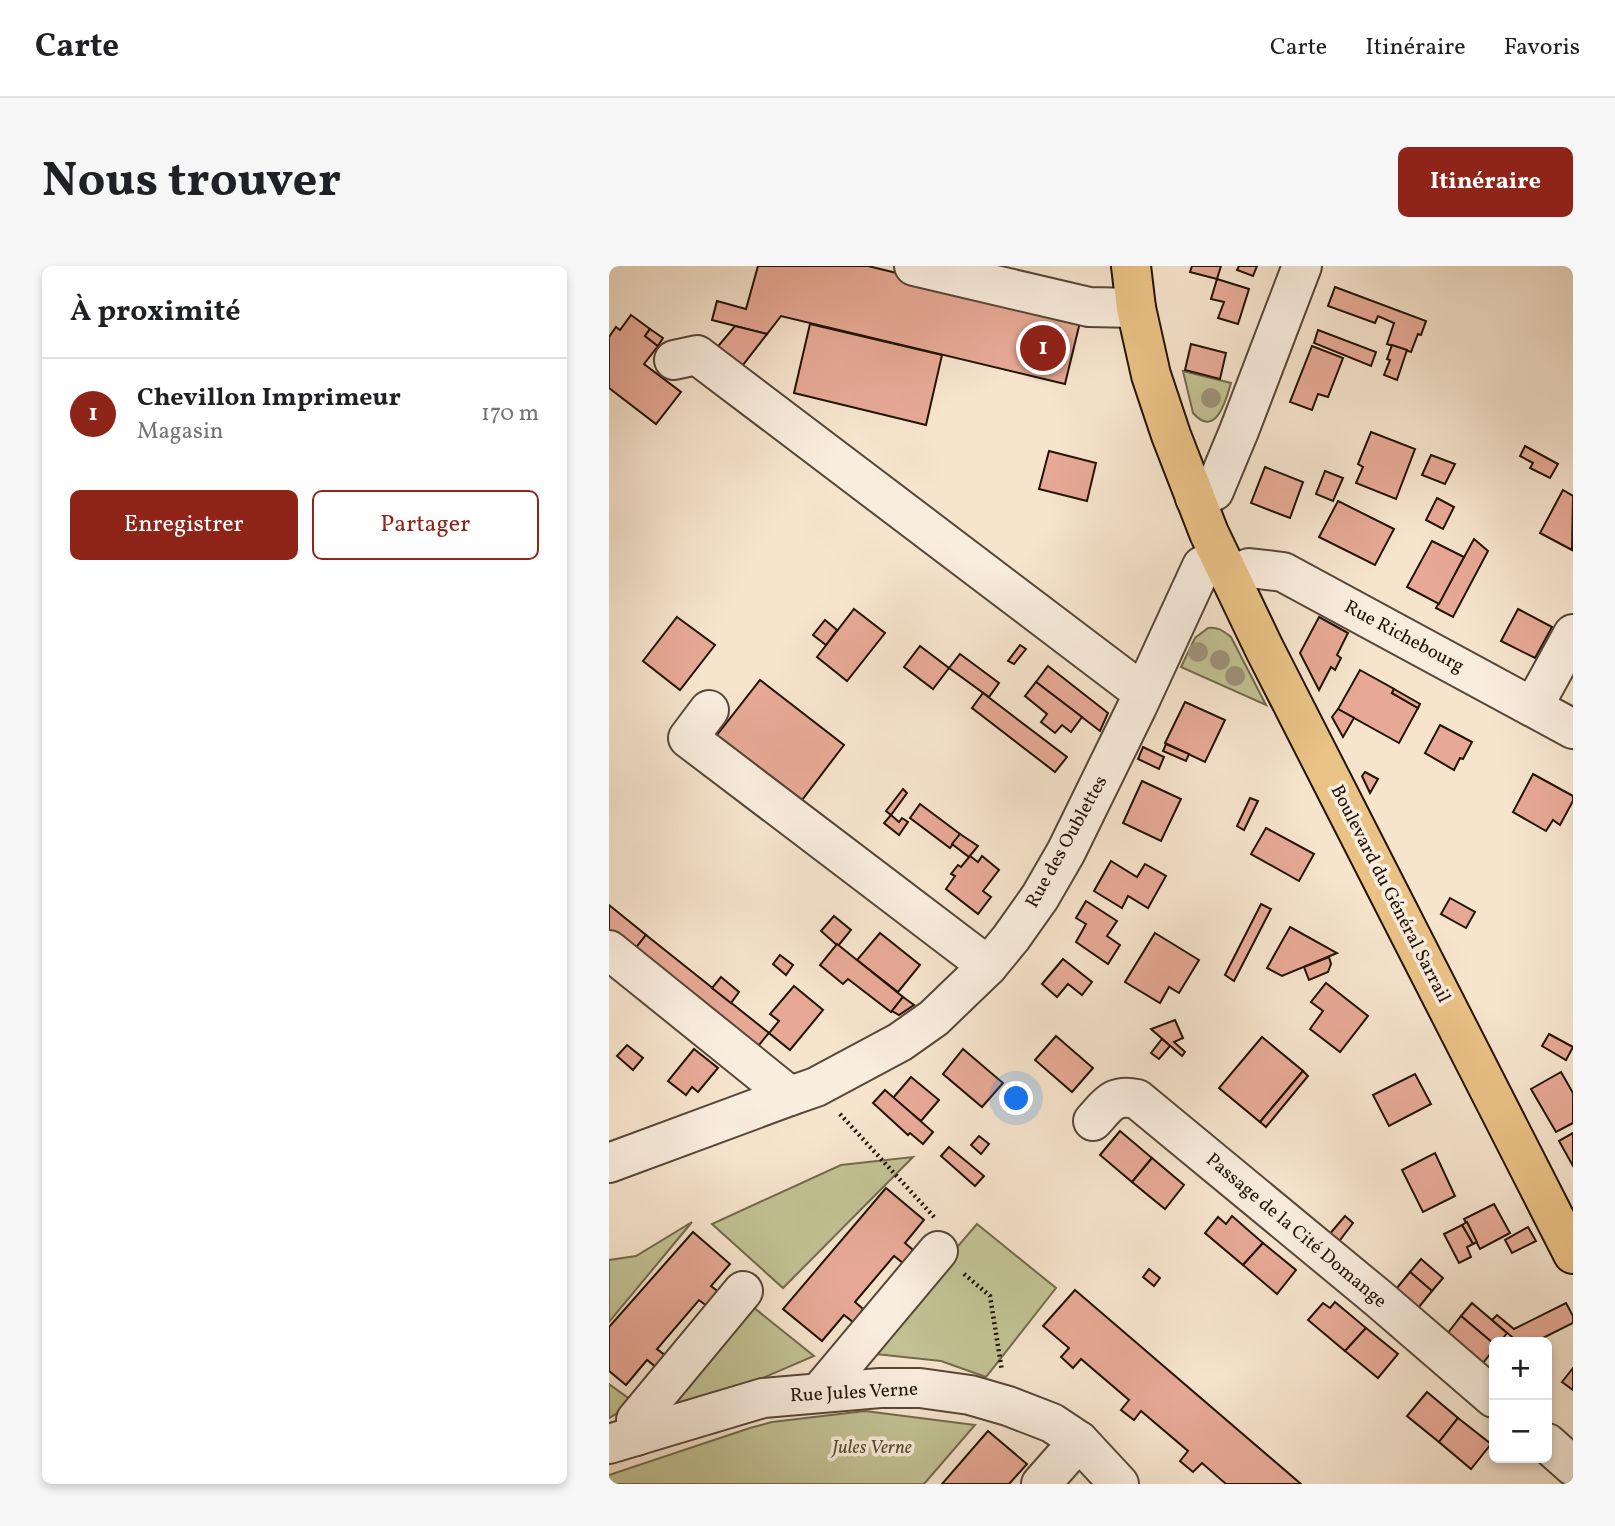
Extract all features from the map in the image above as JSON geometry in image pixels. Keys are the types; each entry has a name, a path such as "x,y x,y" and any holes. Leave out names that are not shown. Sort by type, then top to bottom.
{"main road":[{"name":"Boulevard du Général Sarrail","path":"1132,266 1136,308 1151,375 1172,439 1220,556 1264,648 1573,1254"}],"street":[{"path":"914,266 1089,307 1136,308"},
{"path":"1195,498 1214,491 1302,266"},
{"path":"674,360 697,355 1143,693"},
{"name":"Rue des Oublettes","path":"609,1163 816,1087 900,1042 934,1017 988,966 1040,897 1060,863 1202,566 1220,556"},
{"name":"Rue Richebourg","path":"1220,556 1249,568 1283,572 1573,729"},
{"path":"1533,707 1573,634"},
{"path":"709,710 688,738 988,966"},
{"path":"609,950 790,1096"},
{"name":"Passage de la Cité Domange","path":"1093,1121 1113,1100 1137,1099 1378,1298 1489,1394"},
{"path":"819,1393 938,1251"},
{"path":"622,1440 743,1291"},
{"name":"Rue Jules Verne","path":"622,1440 763,1398 880,1388 920,1388 970,1395 1052,1423 1079,1441 1119,1484"},
{"path":"1041,1484 1079,1441"},
{"path":"1552,1447 1573,1466"}],"green space":[{"path":"1183,371 1231,383 1223,407 1214,419 1208,422 1201,420 1193,413"},
{"path":"1208,628 1218,629 1231,637 1266,705 1181,667 1195,638"},
{"path":"913,1157 783,1288 712,1224 841,1165"},
{"path":"692,1222 609,1322 609,1260 636,1256"},
{"path":"977,1224 1056,1288 986,1377 941,1361 866,1353"},
{"path":"748,1303 814,1356 758,1380 650,1415"},
{"path":"609,1384 635,1403 609,1418"},
{"name":"Jules Verne","path":"865,1411 975,1425 924,1484 609,1484 609,1475 750,1428 772,1422"}],"building":[{"path":"758,266 868,266 1081,318 1065,384 781,316 767,334 712,320 717,301 746,309"},
{"path":"1192,266 1221,266 1217,279 1190,272"},
{"path":"1239,266 1257,266 1253,276 1237,270"},
{"path":"1217,279 1249,289 1238,324 1218,318 1224,302 1211,299"},
{"path":"1335,287 1426,321 1411,352 1387,344 1394,323 1378,316 1375,323 1328,306"},
{"path":"631,315 650,329 645,336 658,346 644,364 681,392 656,424 609,388 609,337 616,327 620,330"},
{"path":"810,324 942,355 926,425 794,393"},
{"path":"735,326 767,334 739,370 714,351"},
{"path":"650,329 663,338 658,346 645,336"},
{"path":"1318,330 1376,352 1371,366 1314,343"},
{"path":"1191,344 1226,353 1220,379 1185,370"},
{"path":"1392,345 1407,350 1397,380 1384,375"},
{"path":"1312,346 1343,358 1328,397 1318,394 1312,410 1290,402"},
{"path":"1371,432 1415,449 1396,499 1356,483 1363,467 1358,464"},
{"path":"1525,446 1558,464 1550,478 1530,468 1533,463 1520,456"},
{"path":"1049,451 1096,463 1087,501 1039,489"},
{"path":"1431,455 1455,464 1445,484 1422,475"},
{"path":"1265,467 1303,482 1290,518 1251,503"},
{"path":"1325,471 1343,478 1333,501 1316,494"},
{"path":"1563,490 1573,496 1572,550 1540,533"},
{"path":"1437,498 1454,507 1443,529 1426,520"},
{"path":"1338,501 1394,529 1375,565 1319,537"},
{"path":"1474,539 1488,551 1453,617 1436,608"},
{"path":"1432,541 1464,557 1439,604 1407,587"},
{"path":"854,609 885,633 847,681 817,657"},
{"path":"1518,609 1552,627 1535,658 1501,641"},
{"path":"677,617 715,645 680,690 643,661"},
{"path":"1319,617 1348,633 1337,655 1341,658 1335,670 1331,667 1319,690 1300,653"},
{"path":"825,620 837,630 826,645 813,635"},
{"path":"1020,645 1026,649 1014,664 1008,661"},
{"path":"920,646 949,668 933,689 904,667"},
{"path":"960,654 999,683 989,697 949,668"},
{"path":"1048,666 1108,713 1100,731 1036,682"},
{"path":"1360,670 1394,689 1392,693 1418,708 1399,743 1338,709"},
{"path":"760,680 844,745 802,800 717,735"},
{"path":"1036,682 1082,717 1071,732 1062,725 1055,733 1041,722 1047,714 1025,696"},
{"path":"1394,689 1420,704 1418,708 1392,693"},
{"path":"983,693 1067,757 1055,772 972,708"},
{"path":"1185,702 1225,720 1205,762 1165,743"},
{"path":"1338,709 1354,718 1343,737 1332,717"},
{"path":"1440,725 1472,742 1454,770 1425,753"},
{"path":"1166,744 1189,754 1186,761 1163,751"},
{"path":"1143,747 1164,757 1159,769 1138,759"},
{"path":"1365,772 1378,779 1370,793 1362,776"},
{"path":"1533,774 1573,796 1560,825 1553,820 1546,831 1513,812"},
{"path":"1142,781 1181,799 1161,841 1123,823"},
{"path":"903,789 907,793 891,815 886,811"},
{"path":"1250,798 1258,801 1244,830 1237,826"},
{"path":"920,804 960,834 950,848 910,818"},
{"path":"891,815 899,822 902,818 908,822 899,835 884,823"},
{"path":"1266,828 1314,854 1299,881 1251,854"},
{"path":"960,834 978,846 969,857 952,844"},
{"path":"970,856 978,862 982,856 999,870 983,891 991,897 978,914 946,889 955,876 951,874"},
{"path":"1111,861 1137,877 1145,864 1166,876 1148,908 1128,896 1122,908 1094,891"},
{"path":"1450,898 1475,912 1466,928 1441,914"},
{"path":"1086,901 1117,921 1107,936 1120,945 1108,964 1076,942 1086,924 1076,918"},
{"path":"1261,904 1271,909 1234,981 1225,975"},
{"path":"609,905 646,935 631,954 609,936"},
{"path":"834,916 851,930 838,946 821,931"},
{"path":"1290,927 1337,953 1282,976 1267,968"},
{"path":"880,933 920,965 898,992 857,960"},
{"path":"1155,933 1199,960 1179,993 1169,987 1160,1003 1125,982"},
{"path":"646,935 769,1033 753,1052 631,954"},
{"path":"837,944 903,997 891,1012 848,979 843,984 820,965"},
{"path":"780,955 793,965 786,975 773,964"},
{"path":"1329,957 1331,964 1328,972 1309,980 1304,967"},
{"path":"1063,959 1092,982 1082,995 1068,984 1057,997 1042,984"},
{"path":"721,977 739,992 731,1003 712,988"},
{"path":"1326,983 1368,1016 1340,1052 1310,1029 1323,1011 1311,1002"},
{"path":"794,986 823,1010 790,1050 769,1033 779,1021 770,1014"},
{"path":"903,997 914,1005 899,1015 892,1011"},
{"path":"1175,1020 1183,1038 1174,1042 1185,1052 1182,1056 1151,1029"},
{"path":"1549,1034 1573,1047 1566,1060 1542,1046"},
{"path":"1056,1036 1093,1068 1072,1092 1035,1060"},
{"path":"1262,1037 1303,1071 1260,1122 1219,1088"},
{"path":"1162,1039 1170,1046 1159,1059 1151,1053"},
{"path":"627,1045 643,1058 633,1070 617,1056"},
{"path":"694,1049 718,1068 698,1092 692,1087 686,1095 668,1081"},
{"path":"963,1049 1003,1083 982,1107 943,1074"},
{"path":"1303,1071 1308,1076 1266,1127 1260,1122"},
{"path":"1561,1072 1573,1093 1573,1123 1556,1132 1531,1089"},
{"path":"1415,1074 1431,1104 1389,1126 1373,1095"},
{"path":"911,1077 939,1100 921,1121 893,1098"},
{"path":"885,1090 933,1132 923,1144 910,1133 908,1135 873,1103"},
{"path":"1120,1131 1152,1158 1132,1182 1100,1155"},
{"path":"1573,1133 1573,1166 1559,1141"},
{"path":"979,1136 989,1144 981,1154 971,1145"},
{"path":"949,1147 984,1176 975,1186 941,1156"},
{"path":"1435,1153 1455,1196 1423,1212 1402,1170"},
{"path":"1152,1158 1184,1185 1165,1209 1132,1182"},
{"path":"886,1188 924,1220 905,1243 913,1250 903,1263 894,1256 855,1302 863,1309 853,1322 844,1315 822,1341 783,1309"},
{"path":"1494,1204 1510,1233 1480,1249 1464,1219"},
{"path":"1232,1216 1263,1243 1243,1265 1205,1233 1218,1217 1226,1224"},
{"path":"1345,1216 1353,1223 1337,1244 1328,1236"},
{"path":"1467,1222 1477,1242 1473,1244 1462,1225"},
{"path":"1462,1225 1473,1244 1467,1247 1471,1257 1459,1263 1444,1234"},
{"path":"1528,1227 1536,1241 1512,1253 1505,1240"},
{"path":"693,1232 730,1264 711,1286 720,1293 708,1307 699,1300 657,1349 666,1356 657,1368 647,1360 626,1385 609,1371 609,1327"},
{"path":"1263,1243 1296,1270 1277,1294 1243,1265"},
{"path":"1421,1259 1443,1278 1432,1291 1410,1272"},
{"path":"1149,1269 1160,1278 1154,1286 1143,1277"},
{"path":"1410,1272 1432,1291 1414,1313 1392,1294"},
{"path":"1075,1290 1301,1484 1226,1484 1202,1463 1193,1472 1180,1461 1188,1451 1141,1411 1134,1420 1121,1410 1129,1400 1081,1359 1073,1368 1061,1357 1069,1348 1043,1326"},
{"path":"1335,1302 1366,1328 1345,1351 1308,1320 1323,1303 1330,1308"},
{"path":"1472,1303 1507,1333 1504,1337 1489,1337 1489,1340 1461,1316"},
{"path":"1566,1303 1573,1316 1573,1323 1545,1337 1512,1337 1492,1320 1497,1315 1514,1329"},
{"path":"1461,1316 1489,1340 1489,1355 1479,1368 1444,1338"},
{"path":"1366,1328 1398,1354 1378,1378 1345,1351"},
{"path":"1573,1368 1573,1390 1562,1382"},
{"path":"1427,1392 1458,1418 1439,1442 1407,1416"},
{"path":"1458,1418 1489,1442 1489,1446 1471,1469 1439,1442"},
{"path":"988,1431 1027,1464 1009,1484 942,1484"}],"place":[{"name":"Chevillon Imprimeur","path":"1043,348"}]}
